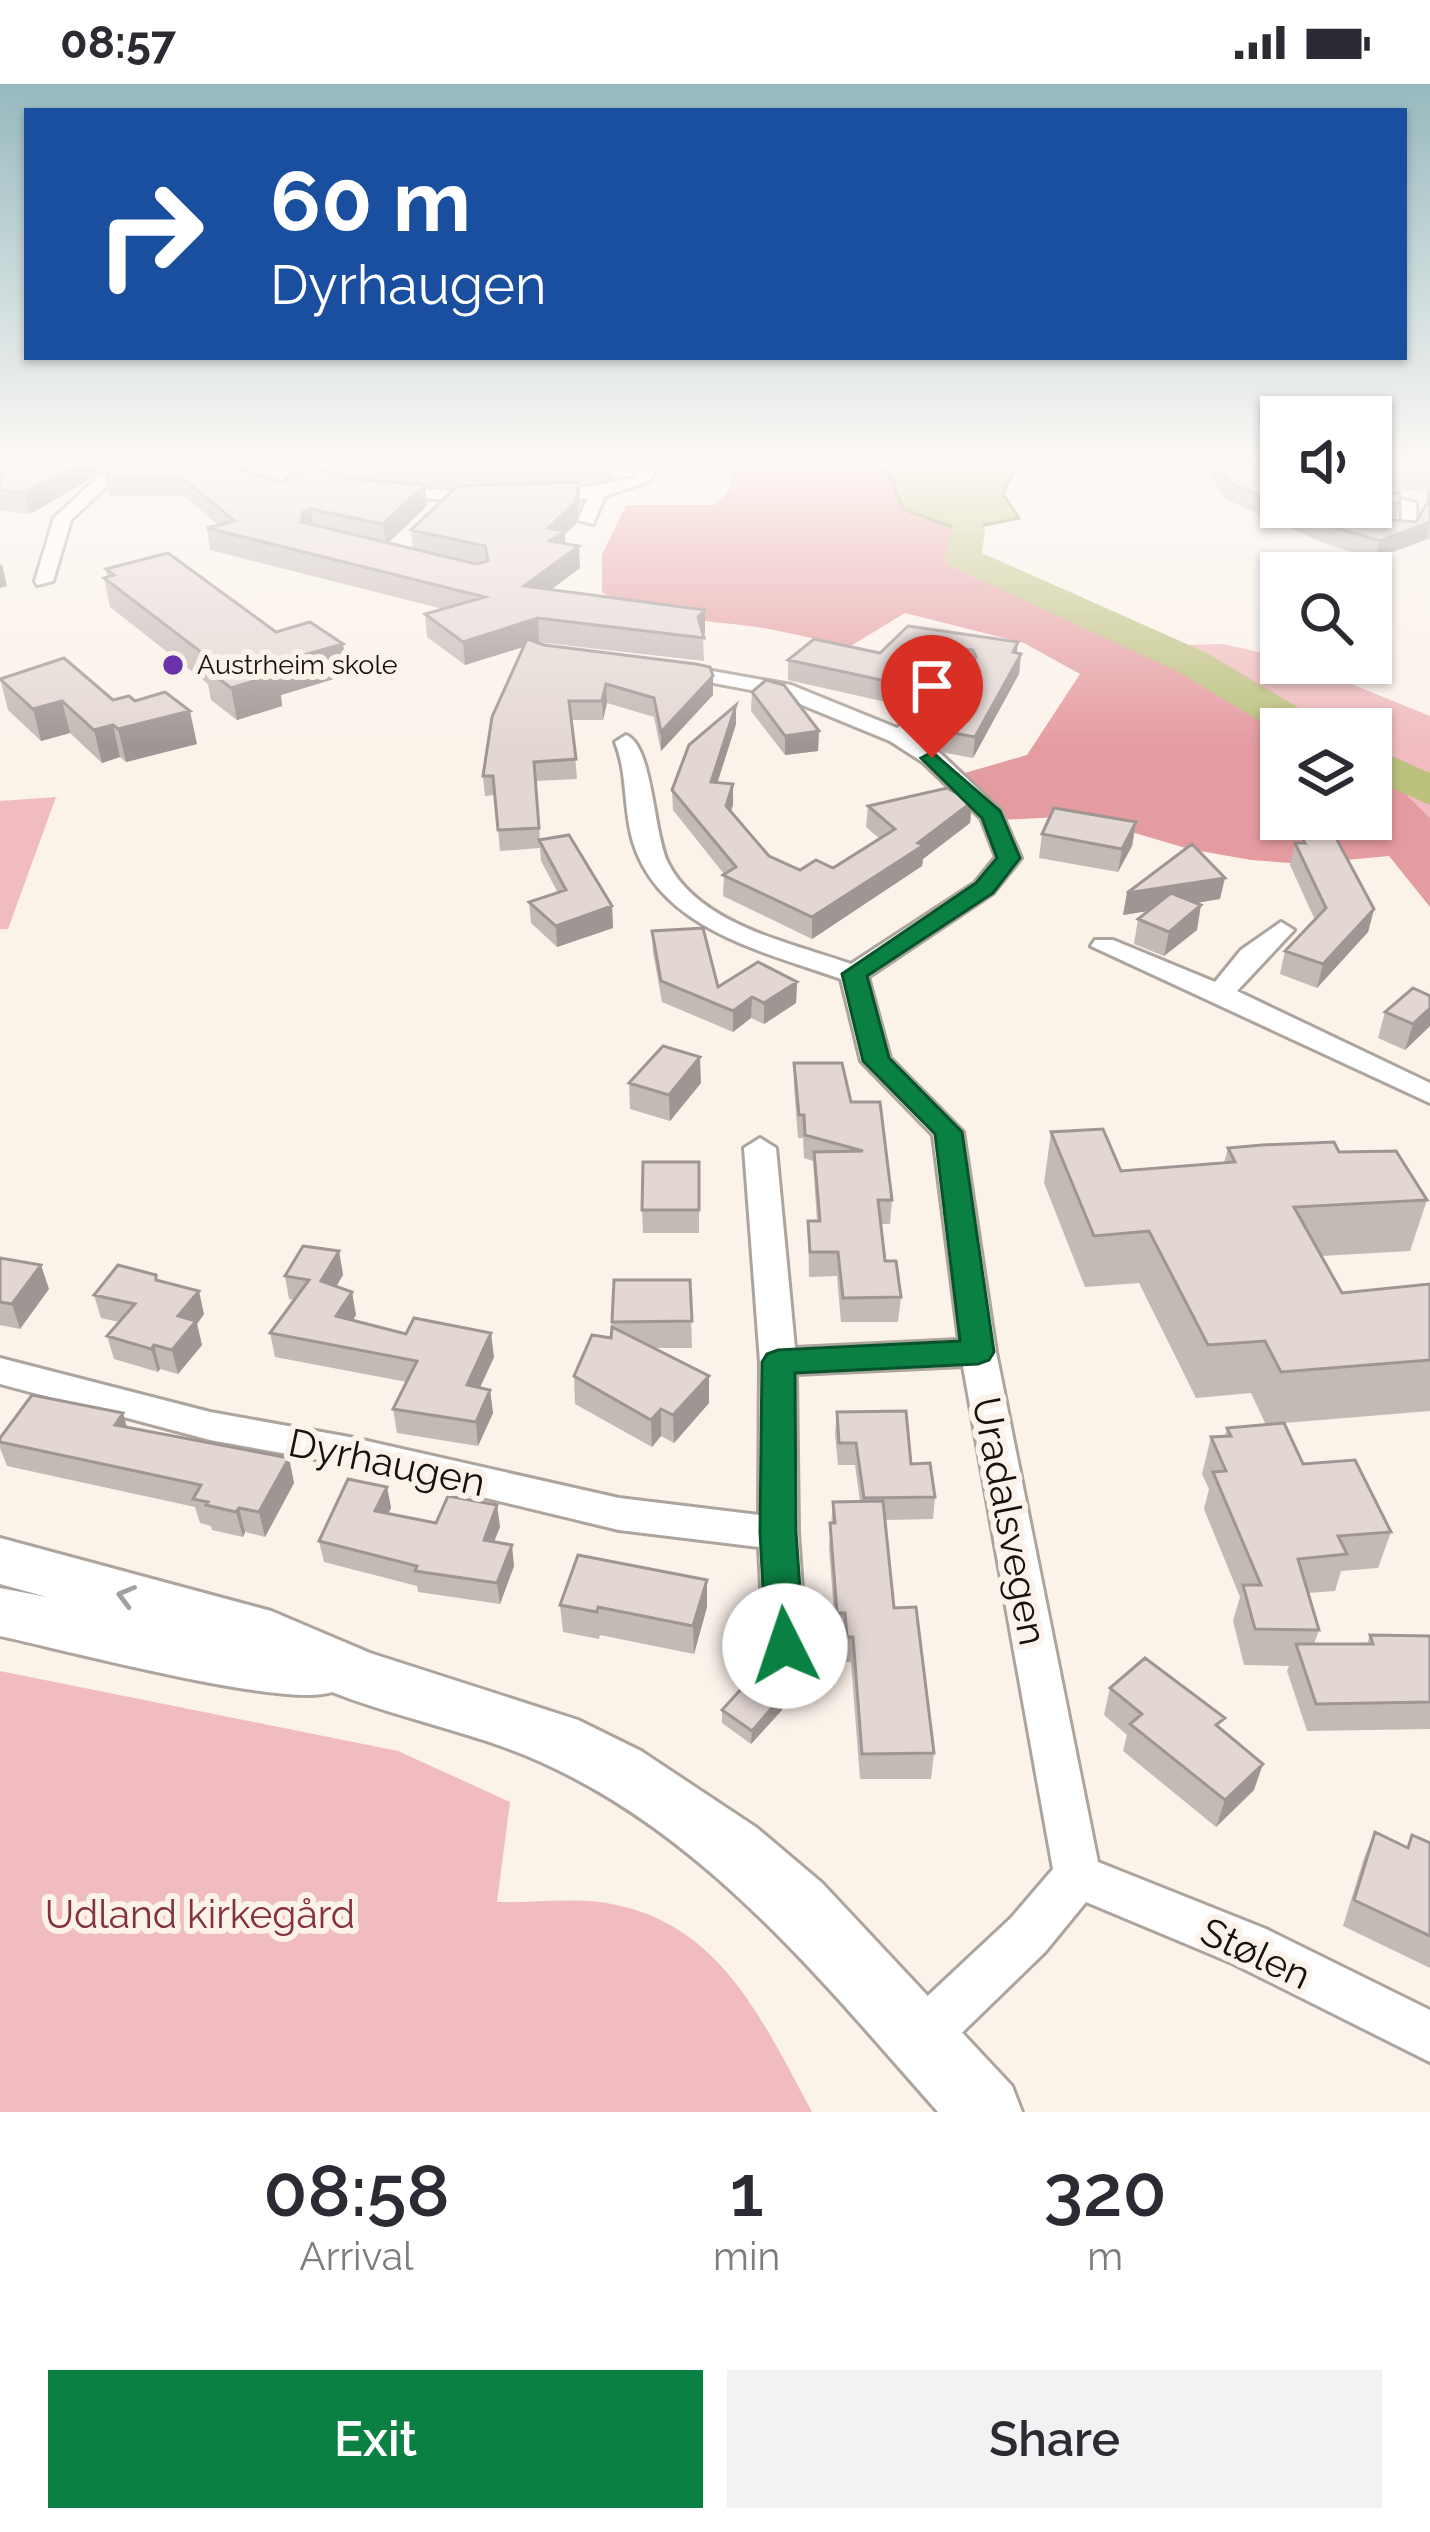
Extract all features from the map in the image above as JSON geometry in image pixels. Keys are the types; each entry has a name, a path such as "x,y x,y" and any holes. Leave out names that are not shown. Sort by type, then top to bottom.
{"main road":[{"path":"0,1562 271,1636 356,1675 556,1738 676,1806 799,1906 986,2112"},
{"path":"0,1612 258,1665 356,1675"}],"street":[{"path":"44,581 51,558"},
{"path":"626,742 635,760 647,847 667,883 728,926 854,974 984,888 1009,858 992,815 932,758 898,736 783,690 643,664"},
{"path":"898,736 927,719 960,674"},
{"path":"1220,994 1251,956 1281,930"},
{"path":"1105,946 1220,994 1430,1094"},
{"name":"Uradalsvegen","path":"854,974 876,1061 948,1132 978,1352 1078,1876"},
{"path":"760,1148 778,1362 778,1532 785,1646"},
{"path":"778,1362 978,1352"},
{"name":"Dyrhaugen","path":"0,1371 210,1426 349,1451 619,1514 778,1532"},
{"path":"921,2037 1028,1935 1078,1876"},
{"name":"Stølen","path":"1078,1876 1249,1946 1430,2038"}],"green space":[{"path":"1223,644 1260,652 1260,684 1351,684 1430,716 1430,818 1392,785 1392,708 1267,708 1173,654 1185,645"},
{"path":"56,797 8,929 0,929 0,801"},
{"name":"Udland kirkegård","path":"0,1671 398,1751 510,1802 497,1902 599,1902 640,1911 675,1928 731,1977 754,2008 812,2112 0,2112"}],"shaded area":[{"path":"602,558 963,558 1192,662 1268,708 1260,708 1260,840 1392,840 1392,785 1406,794 1430,818 1430,907 1389,856 1303,864 1251,860 1189,849 1077,816 1000,820 958,775 1027,755 1080,674 1024,643 905,613 849,647 769,629 655,613 602,592"}],"building":[{"path":"150,558 174,558 276,632 310,622 343,644 276,663 268,668 276,674 231,688 205,668 218,665 104,578 114,575 106,569"},
{"path":"326,558 449,558 476,564 487,558 563,558 524,586 705,610 698,617 704,638 538,618 463,642 425,614 485,597"},
{"path":"908,626 1018,642 1013,652 1021,654 975,737 943,731 961,695 950,693 976,657 973,650 951,647 919,688 788,660 814,639 880,653"},
{"path":"527,639 696,664 710,667 713,676 661,732 654,698 606,684 602,701 569,701 576,759 534,762 539,828 498,830 493,776 483,776 492,717"},
{"path":"64,658 113,700 129,696 135,701 165,692 190,711 118,729 113,725 94,730 62,701 33,709 0,679"},
{"path":"766,680 784,685 819,731 785,736 752,692"},
{"path":"736,705 711,782 733,784 726,806 769,856 800,870 816,860 833,868 895,829 868,806 947,788 972,802 918,843 924,845 812,917 723,875 736,867 672,790 689,745"},
{"path":"1054,808 1136,822 1122,849 1042,834"},
{"path":"569,835 612,906 556,926 529,902 566,890 539,840"},
{"path":"1337,840 1374,909 1323,964 1285,951 1326,908 1295,843"},
{"path":"1192,844 1225,878 1127,893"},
{"path":"1171,893 1201,905 1169,932 1138,919"},
{"path":"703,928 718,987 758,962 797,982 764,1003 752,997 733,1011 661,981 652,931"},
{"path":"1413,988 1430,996 1430,1008 1413,1024 1385,1012"},
{"path":"663,1046 700,1057 669,1095 629,1083"},
{"path":"794,1063 842,1063 851,1102 880,1102 892,1200 878,1200 885,1261 896,1261 901,1297 843,1298 838,1252 810,1252 808,1221 820,1221 814,1152 863,1151 805,1135"},
{"path":"1103,1129 1121,1171 1235,1162 1228,1148 1262,1145 1334,1142 1339,1152 1396,1151 1427,1200 1294,1207 1342,1293 1430,1284 1430,1360 1281,1372 1265,1341 1208,1345 1149,1231 1094,1236 1051,1132"},
{"path":"643,1162 699,1162 699,1210 642,1210"},
{"path":"303,1246 339,1251 321,1281 352,1292 336,1316 406,1334 414,1318 491,1333 467,1385 490,1390 476,1422 393,1409 417,1361 270,1333 309,1280 285,1276"},
{"path":"0,1258 41,1265 12,1304 0,1302"},
{"path":"118,1265 199,1291 178,1316 196,1321 172,1350 107,1336 135,1304 94,1295"},
{"path":"614,1280 690,1280 692,1321 612,1322"},
{"path":"612,1327 709,1376 673,1415 661,1409 651,1420 574,1376 592,1335 611,1338"},
{"path":"32,1395 123,1413 115,1425 289,1458 259,1512 206,1505 208,1502 193,1499 201,1485 0,1442"},
{"path":"906,1411 911,1464 930,1463 935,1497 864,1498 856,1443 839,1443 837,1412"},
{"path":"1284,1423 1303,1464 1355,1460 1391,1532 1338,1536 1347,1554 1298,1559 1319,1630 1255,1629 1243,1585 1261,1585 1213,1472 1226,1471 1211,1437 1231,1436 1227,1428"},
{"path":"348,1479 387,1487 375,1511 436,1523 448,1496 497,1505 484,1540 512,1545 497,1583 415,1571 417,1566 319,1541"},
{"path":"883,1501 894,1608 916,1607 934,1753 862,1754 853,1637 847,1637 845,1613 837,1613 830,1523 835,1523 833,1502"},
{"path":"578,1555 707,1580 693,1626 598,1607 597,1612 560,1605"},
{"path":"1370,1635 1430,1636 1430,1702 1316,1704 1296,1644 1373,1644"},
{"path":"1145,1658 1225,1718 1216,1725 1263,1764 1225,1800 1130,1724 1142,1714 1110,1688"},
{"path":"753,1676 782,1696 752,1731 722,1710"},
{"path":"1375,1832 1408,1848 1412,1835 1430,1843 1430,1936 1354,1900"}],"waterway":[{"path":"963,558 1192,662 1268,708"},
{"path":"1392,772 1430,791"}],"place":[{"name":"Austrheim skole","path":"173,665"}],"route":[{"path":"785,1646 778,1532 778,1362 978,1352 948,1132 876,1061 854,974 984,888 1009,858 992,815 932,758"}]}
